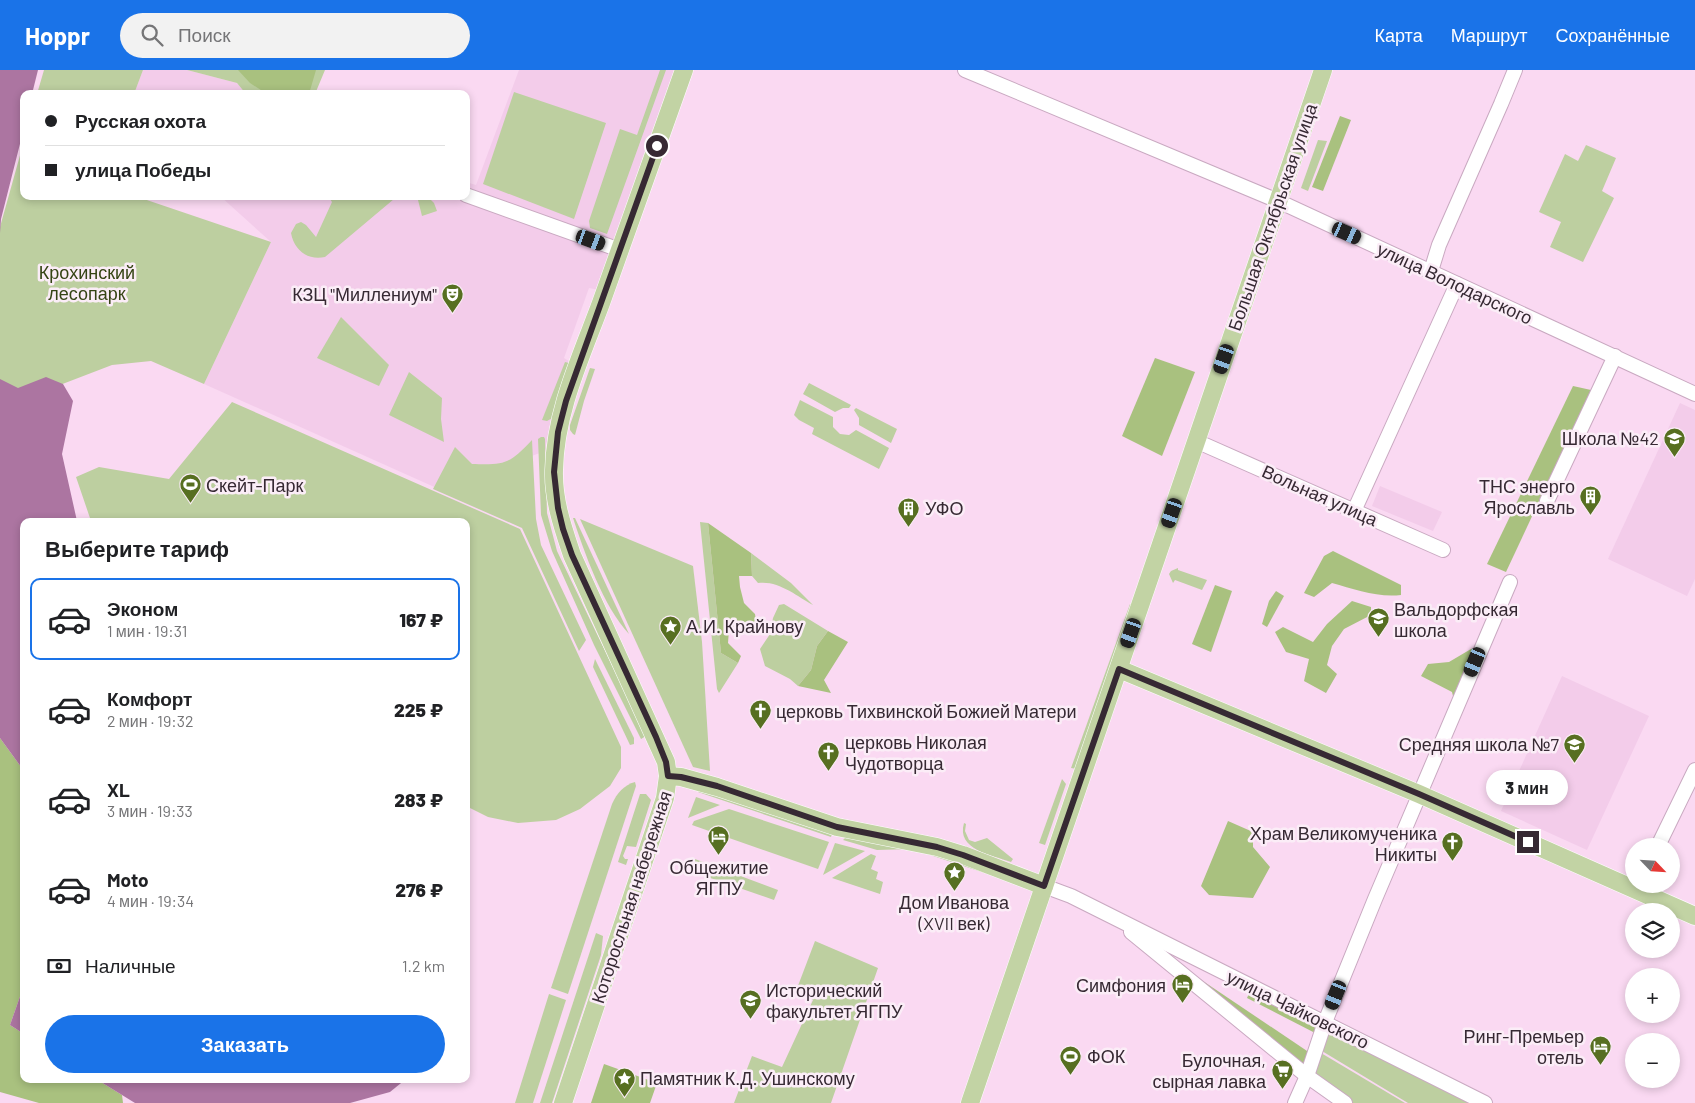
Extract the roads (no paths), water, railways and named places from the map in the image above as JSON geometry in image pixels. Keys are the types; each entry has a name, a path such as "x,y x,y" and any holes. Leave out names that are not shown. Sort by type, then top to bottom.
{"main road":[{"name":"Которосльная набережная","path":"563,1103 665,798 668,776 666,762 656,737 572,555 558,508 554,472 556,443 564,408 684,70"},
{"name":"Большая Октябрьская улица","path":"970,1103 1323,70"},
{"path":"1119,669 1625,881"},
{"name":"улица Чайковского","path":"668,776 681,777 717,786 837,827 937,847 1044,886"},
{"path":"1650,893 1695,916"}],"street":[{"name":"улица Володарского","path":"966,70 1278,201 1695,394"},
{"path":"1431,271 1439,245 1515,70"},
{"path":"470,196 620,250"},
{"path":"1354,511 1457,284"},
{"path":"1547,501 1615,356"},
{"name":"Вольная улица","path":"1196,441 1443,550"},
{"path":"1295,1103 1307,1076 1325,1022 1419,794 1510,582"},
{"path":"1662,838 1695,770"},
{"name":"улица Чайковского","path":"1044,886 1071,896 1485,1103"},
{"name":"улица Чайковского","path":"1111,916 1307,1076 1345,1103"}],"place":[{"name":"КЗЦ \"Миллениум\"","path":"453,313"},
{"name":"Школа №42","path":"1675,457"},
{"name":"Скейт-Парк","path":"190,504"},
{"name":"ТНС энерго Ярославль","path":"1591,515"},
{"name":"УФО","path":"909,527"},
{"name":"Вальдорфская школа","path":"1378,638"},
{"name":"А.И. Крайнову","path":"670,645"},
{"name":"церковь Тихвинской Божией Матери","path":"760,730"},
{"name":"Средняя школа №7","path":"1575,763"},
{"name":"церковь Николая Чудотворца","path":"829,771"},
{"name":"Общежитие ЯГПУ","path":"719,856"},
{"name":"Храм Великомученика Никиты","path":"1453,862"},
{"name":"Дом Иванова (XVII век)","path":"954,891"},
{"name":"Симфония","path":"1182,1004"},
{"name":"Исторический факультет ЯГПУ","path":"750,1019"},
{"name":"Ринг-Премьер отель","path":"1600,1065"},
{"name":"ФОК","path":"1071,1075"},
{"name":"Булочная, сырная лавка","path":"1282,1089"},
{"name":"Памятник К.Д. Ушинскому","path":"624,1097"}],"park label":[{"name":"Крохинский лесопарк","path":"87,282"}]}
